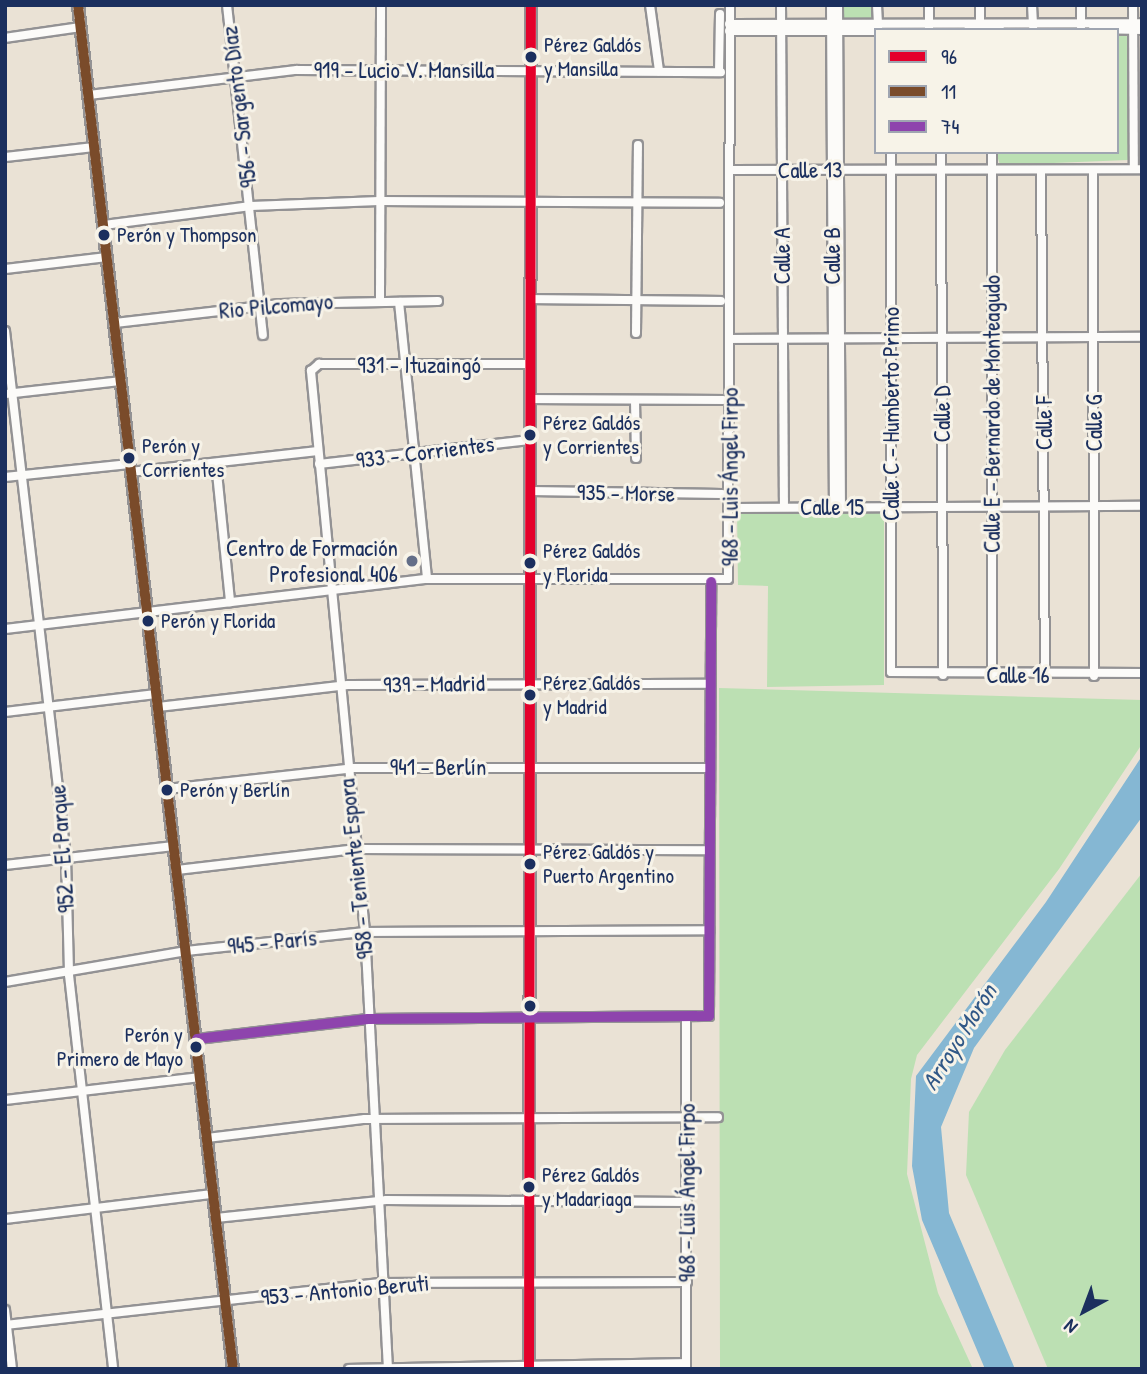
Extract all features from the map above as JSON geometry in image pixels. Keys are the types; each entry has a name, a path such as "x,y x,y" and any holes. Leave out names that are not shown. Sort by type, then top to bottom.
{"main road":[{"path":"78,5 233,1369"},
{"path":"529,1366 531,5"}],"street":[{"name":"956 - Sargento Díaz","path":"227,5 263,335"},
{"path":"380,298 381,5"},
{"path":"650,5 659,71"},
{"name":"968 - Luis Ángel Firpo","path":"686,1366 686,1017 709,1016 711,582 724,582 733,572 730,5"},
{"name":"Calle A","path":"781,5 784,507"},
{"name":"Calle B","path":"831,5 835,28"},
{"name":"Calle B","path":"837,507 835,28 838,5"},
{"path":"877,5 877,28"},
{"path":"929,5 929,27"},
{"path":"980,5 980,27"},
{"path":"1032,5 1033,28"},
{"path":"1081,5 1081,26"},
{"path":"1133,5 1137,26 1138,169"},
{"name":"919 - Lucio V. Mansilla","path":"89,94 236,76 531,69 720,72 720,14"},
{"path":"729,27 1137,26"},
{"path":"5,38 80,27"},
{"path":"636,333 638,145"},
{"path":"5,157 94,147"},
{"name":"Calle C - Humberto Primo","path":"891,154 894,674"},
{"name":"Calle D","path":"941,154 943,675"},
{"name":"Calle E - Bernardo de Monteagudo","path":"992,154 992,675"},
{"name":"Calle 13","path":"731,170 1138,169"},
{"name":"Calle F","path":"1041,170 1045,676"},
{"name":"Calle G","path":"1093,170 1094,676"},
{"path":"104,225 251,206 379,201 720,203"},
{"path":"5,269 107,257"},
{"name":"Rio Pilcomayo","path":"114,323 261,306 380,298 399,302 438,302"},
{"path":"530,299 721,301"},
{"path":"399,302 402,365 427,579"},
{"name":"952 - El Parque","path":"5,331 9,394 23,475 66,857 69,975 113,1369"},
{"path":"730,339 1142,337"},
{"name":"931 - Ituzaingó","path":"311,371 319,365 530,364"},
{"name":"958 - Teniente Espora","path":"311,371 332,590 338,687 365,932 376,1200 388,1367"},
{"path":"9,394 120,381"},
{"path":"530,399 723,400"},
{"path":"635,400 636,458"},
{"name":"933 - Corrientes","path":"319,464 530,440"},
{"path":"5,477 216,463 318,451"},
{"path":"216,463 230,602"},
{"name":"935 - Morse","path":"530,491 722,494"},
{"name":"Calle 15","path":"732,508 1142,506"},
{"path":"5,629 427,579 711,582"},
{"name":"Calle 16","path":"894,674 1094,676 1142,673"},
{"name":"939 - Madrid","path":"158,707 338,687 711,684"},
{"path":"5,712 156,694"},
{"name":"941 - Berlín","path":"167,789 346,768 710,768"},
{"path":"5,865 174,846"},
{"path":"177,870 357,849 710,850"},
{"name":"945 - París","path":"5,982 69,975 186,951 365,932 710,930"},
{"path":"197,1039 368,1019 686,1017"},
{"path":"5,1100 201,1077"},
{"path":"207,1138 373,1119 718,1117"},
{"path":"5,1219 213,1194"},
{"path":"216,1219 376,1200 687,1202"},
{"name":"953 - Antonio Beruti","path":"6,1325 382,1283 687,1282"},
{"path":"5,1310 12,1369"},
{"path":"349,1369 686,1366"}],"green space":[{"path":"838,5 877,5 877,24 838,24"},
{"path":"1119,34 1129,37 1128,160 1000,165 997,154 1119,154"},
{"path":"737,511 884,512 884,685 767,687 768,586 738,585"},
{"path":"719,688 1142,700 1142,744 1059,869 917,1055 911,1079 907,1174 938,1293 973,1369 720,1369"},
{"path":"1142,873 1142,1369 1048,1369 966,1175 969,1112 1005,1050"}],"water":[{"name":"Arroyo Morón","path":"1142,756 1142,817 974,1048 941,1127 949,1213 1015,1369 985,1369 922,1220 912,1166 916,1076 1046,902"}],"transit line":[{"name":"11","path":"78,5 233,1369"},
{"name":"96","path":"529,1369 531,5"},
{"name":"74","path":"197,1039 368,1019 709,1016 711,582"}],"place":[{"name":"Pérez Galdós y Mansilla","path":"531,57"},
{"name":"Perón y Thompson","path":"104,235"},
{"name":"Pérez Galdós y Corrientes","path":"530,435"},
{"name":"Perón y Corrientes","path":"129,458"},
{"name":"Centro de Formación Profesional 406","path":"412,561"},
{"name":"Pérez Galdós y Florida","path":"530,563"},
{"name":"Perón y Florida","path":"148,621"},
{"name":"Pérez Galdós y Madrid","path":"530,695"},
{"name":"Perón y Berlín","path":"167,790"},
{"name":"Pérez Galdós y Puerto Argentino","path":"530,864"},
{"name":"Perón y Primero de Mayo","path":"196,1047"},
{"name":"Pérez Galdós y Madariaga","path":"529,1187"}]}
